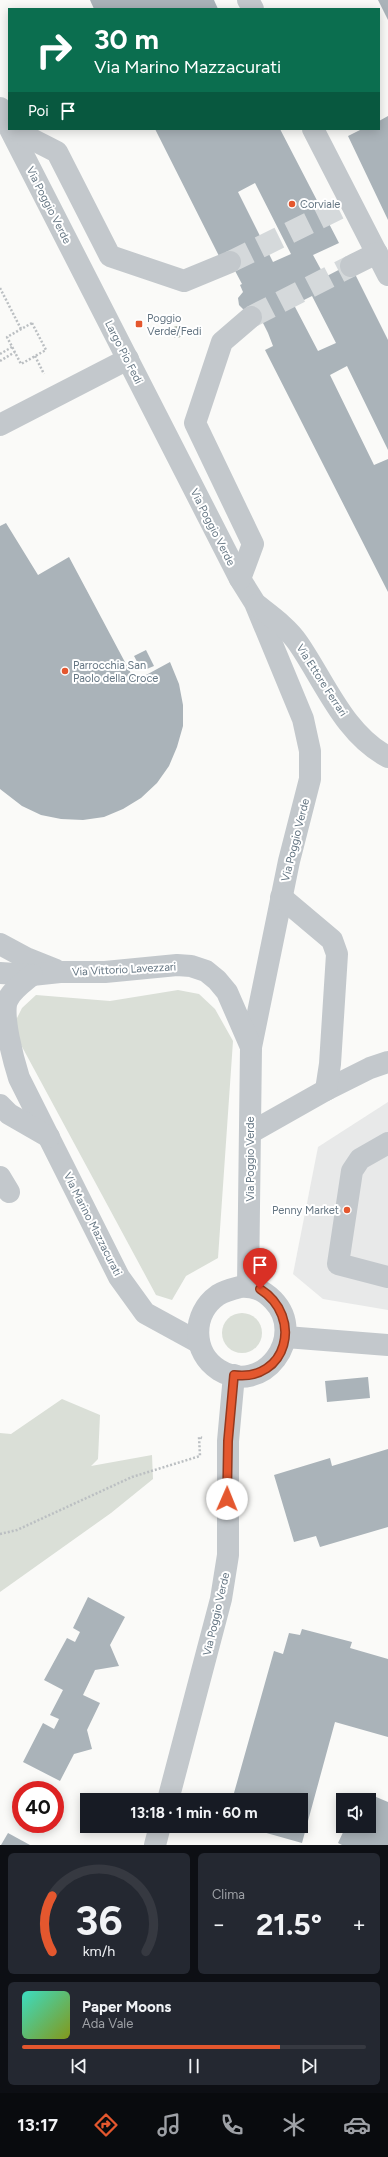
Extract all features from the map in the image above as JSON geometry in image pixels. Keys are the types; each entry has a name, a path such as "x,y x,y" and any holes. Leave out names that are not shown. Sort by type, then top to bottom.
{"street":[{"path":"0,108 8,124"},
{"name":"Via Poggio Verde","path":"12,130 88,281"},
{"path":"13,130 57,152 110,256 184,281 230,262"},
{"path":"314,130 388,275"},
{"path":"351,266 377,253"},
{"name":"Largo Pio Fedi","path":"88,281 161,424"},
{"path":"240,579 253,544 195,423 222,342 251,317"},
{"path":"0,425 128,359"},
{"name":"Via Poggio Verde","path":"161,424 240,579 255,603 303,719 310,751 310,779 281,897 251,1047 248,1286"},
{"name":"Via Ettore Ferrari","path":"255,603 270,615 297,642 355,731 379,753 388,757"},
{"path":"281,897 332,940 337,954 330,1064 326,1090"},
{"path":"0,944 26,958 60,972"},
{"name":"Via Vittorio Lavezzari","path":"0,973 32,975 60,972 105,972 177,965 191,966 206,971 217,980 227,992 251,1047"},
{"name":"Via Marino Mazzacurati","path":"32,975 7,999 5,1009 13,1061 18,1078 119,1277 138,1306 157,1321 198,1342"},
{"path":"250,1133 326,1090 370,1068 388,1062"},
{"path":"0,1105 9,1114 49,1137"},
{"path":"388,1143 360,1160 352,1171 338,1264 388,1276"},
{"path":"248,1286 260,1289 277,1304 284,1321 286,1337 280,1354 268,1366 251,1375 234,1375 224,1372 207,1360 198,1342 201,1322 211,1302 224,1292 248,1286"},
{"path":"286,1337 388,1345"},
{"name":"Via Poggio Verde","path":"170,1793 226,1577 228,1540 228,1441 234,1375"},
{"path":"155,1845 158,1833"}],"path":[{"path":"0,288 21,329"},
{"path":"32,324 46,350 21,364 7,337 21,329 32,324"},
{"path":"0,354 12,347"},
{"path":"0,361 15,352"},
{"path":"0,1534 17,1530 132,1477 200,1456 199,1437 206,1438"}],"shaded area":[{"path":"178,990 199,994 215,1009 233,1041 218,1258 186,1276 172,1300 156,1295 20,1043 13,1026 22,1008 36,995 110,1001"},
{"name":"Penny Market","path":"388,1102 388,1310 323,1299 293,1274 318,1147"},
{"path":"242,1313 253,1316 259,1322 262,1333 259,1344 253,1350 242,1353 231,1350 225,1344 222,1333 225,1322 231,1316"},
{"path":"62,1399 100,1415 98,1459 91,1466 152,1455 153,1479 111,1513 0,1592 0,1433 11,1434"}],"building":[{"path":"90,0 214,0 218,8 94,8"},
{"path":"378,0 388,0 388,20"},
{"path":"388,116 388,220 348,136 360,130 380,130 380,120"},
{"path":"156,130 281,130 339,243 313,255 325,277 350,264 388,340 388,450 347,366 330,375 374,465 388,459 388,592 265,350 273,346 259,315 245,311 239,305 238,298 243,292 240,285 242,284 233,267 220,258","holes":["255,183 291,254 273,262 238,192","312,296 336,343 318,351 294,305"]},
{"name":"Parrocchia San Paolo della Croce","path":"6,523 38,575 69,557 135,681 170,662 179,684 183,705 183,726 177,747 169,766 157,783 141,798 123,809 104,817 83,820 61,819 41,815 22,806 0,789 0,526"},
{"path":"146,650 154,666 142,671 134,656"},
{"path":"368,1377 370,1398 327,1402 325,1381"},
{"path":"388,1449 388,1527 320,1547 316,1536 294,1542 274,1475 330,1458 332,1466"},
{"path":"88,1597 125,1617 110,1645 119,1666 95,1670 83,1695 100,1703 87,1730 92,1749 74,1754 60,1781 23,1762 43,1723 54,1729 59,1719 50,1715 63,1690 44,1680 67,1638 75,1642 80,1632 73,1628"},
{"path":"302,1629 352,1642 350,1648 388,1659 388,1737 335,1722 308,1821 308,1793 234,1793 274,1651 283,1654 289,1633 300,1635"},
{"path":"376,1797 388,1802 388,1845 342,1845 338,1843 343,1833 376,1833"},
{"path":"8,1833 30,1845 1,1845"},
{"path":"267,1833 305,1833 302,1843"}],"tunnel":[{"path":"230,262 350,203"},
{"path":"251,317 351,266"}],"place":[{"name":"Corviale","path":"292,204"},
{"name":"Poggio Verde/Fedi","path":"139,324"},
{"name":"Parrocchia San Paolo della Croce","path":"65,671"},
{"name":"Penny Market","path":"347,1210"}],"route":[{"path":"227,1499 228,1441 234,1375 243,1376 261,1372 280,1354 286,1337 286,1327 280,1309 277,1304 260,1289"}]}
